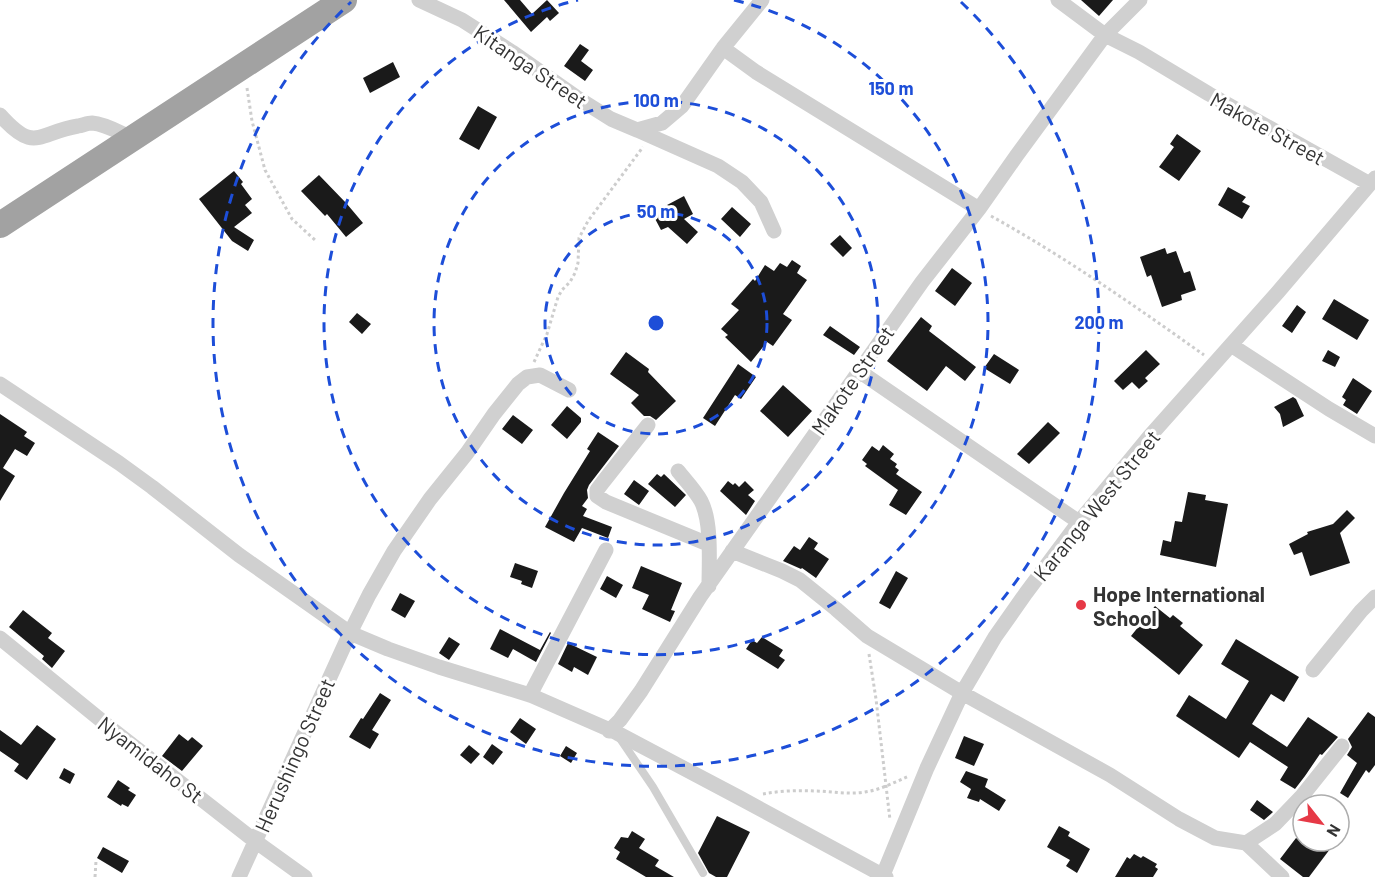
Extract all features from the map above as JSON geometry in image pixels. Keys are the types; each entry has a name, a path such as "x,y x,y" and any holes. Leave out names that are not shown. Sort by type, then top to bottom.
{"highway":[{"path":"0,225 344,0"}],"street":[{"name":"Kitanga Street","path":"420,0 462,20 512,51 611,119 718,166 742,182 760,202 774,231"},
{"path":"644,133 662,123 682,106 723,48 762,0"},
{"path":"1058,0 1105,35"},
{"name":"Makote Street","path":"613,732 696,602 922,282 979,209 1105,35 1140,0"},
{"name":"Makote Street","path":"1105,35 1139,52 1209,94 1372,181"},
{"path":"723,48 756,72 979,209"},
{"path":"0,115 12,128 27,138 44,137 92,123 109,127 132,138"},
{"name":"Karanga West Street","path":"884,876 927,768 962,693 995,637 1079,522 1149,436 1232,345 1372,181"},
{"path":"1232,345 1329,409 1375,436"},
{"path":"859,371 1079,522"},
{"path":"528,377 540,375 569,390"},
{"name":"Herushingo Street","path":"239,877 369,595 400,542 430,499 518,384 528,377"},
{"path":"0,384 119,463 239,555 350,633 439,667 530,695 613,732 884,876"},
{"path":"648,425 597,490 597,496 606,502 708,544"},
{"path":"678,471 700,501 705,512 708,528 709,586"},
{"path":"530,695 606,550"},
{"path":"732,551 800,580 867,636 962,693 1110,775 1179,819 1215,837 1246,843 1282,877"},
{"path":"1312,670 1375,597"},
{"name":"Nyamidaho St","path":"0,638 255,842 305,877"},
{"path":"1246,843 1275,824 1302,796 1342,746"}],"lane":[{"path":"613,732 653,787 703,873"}],"path":[{"path":"243,66 252,122 265,170 291,219 315,240"},
{"path":"528,377 547,334 558,297 575,273 579,238 644,133"},
{"path":"979,209 1028,236 1215,363"},
{"path":"867,636 890,822"},
{"path":"740,798 777,791 865,792 887,786 927,768"},
{"path":"95,877 96,861"}],"building":[{"path":"504,0 520,0 532,14 547,0 559,13 550,21 547,17 531,32"},
{"path":"1081,0 1113,0 1099,16"},
{"path":"580,44 589,50 581,61 593,70 585,81 564,66"},
{"path":"393,62 400,77 370,93 363,78"},
{"path":"478,106 497,117 479,150 459,139"},
{"path":"1177,134 1201,151 1179,181 1159,167 1174,147 1170,144"},
{"path":"234,171 252,199 245,205 252,213 234,227 254,240 248,251 232,241 199,199"},
{"path":"319,175 363,223 346,237 327,214 325,216 301,191"},
{"path":"1228,187 1246,197 1242,202 1250,206 1242,219 1218,205"},
{"path":"684,196 693,214 684,219 698,232 687,244 668,227 661,230 652,213"},
{"path":"732,207 751,224 740,237 721,219"},
{"path":"840,235 852,248 843,257 830,244"},
{"path":"1165,248 1167,254 1176,251 1184,273 1190,271 1196,290 1181,295 1182,300 1162,307 1151,275 1147,277 1140,257"},
{"path":"792,260 801,266 797,273 807,280 783,314 792,320 773,346 767,342 751,362 725,337 728,335 721,329 739,310 731,304 753,279 755,281 765,265 774,271 780,263 787,267"},
{"path":"952,268 972,283 955,306 935,291"},
{"path":"1334,299 1369,320 1357,340 1322,319"},
{"path":"1297,305 1306,312 1292,333 1282,326"},
{"path":"357,313 371,324 362,334 349,322"},
{"path":"921,317 932,326 929,331 976,367 965,381 946,366 927,391 887,361"},
{"path":"830,326 860,347 854,355 823,335"},
{"path":"1146,350 1160,364 1145,378 1148,381 1139,389 1132,382 1123,390 1114,381"},
{"path":"1328,350 1340,357 1335,367 1322,361"},
{"path":"626,352 649,369 648,372 676,401 656,420 650,416 644,416 631,403 639,395 610,374"},
{"path":"994,354 1019,370 1010,384 984,368"},
{"path":"738,364 756,377 741,399 735,395 715,426 703,418"},
{"path":"1353,378 1372,391 1357,414 1343,405 1346,400 1342,397"},
{"path":"783,385 812,411 788,437 760,411"},
{"path":"1293,397 1304,416 1283,427 1280,414 1274,407"},
{"path":"567,406 581,418 581,422 567,439 551,425"},
{"path":"0,414 27,432 24,436 35,443 27,456 15,449 3,468 15,476 0,501"},
{"path":"513,415 533,430 522,444 502,429"},
{"path":"1048,422 1060,433 1029,464 1017,454"},
{"path":"598,432 619,446 589,485 588,498 582,506 587,509 583,516 612,527 608,538 582,528 574,542 545,527 590,451 587,449"},
{"path":"883,445 894,454 890,459 897,464 895,467 899,470 896,474 922,492 906,515 889,505 898,490 865,466 867,464 862,460 872,446 879,451"},
{"path":"657,474 661,477 664,474 686,495 675,507 648,484"},
{"path":"634,480 649,491 639,505 624,494"},
{"path":"728,481 739,487 745,481 754,490 748,495 755,501 746,515 720,491"},
{"path":"1188,492 1206,495 1205,500 1228,504 1216,567 1160,555 1163,540 1171,542 1175,521 1182,522"},
{"path":"1347,510 1355,518 1340,533 1350,563 1310,576 1302,552 1294,555 1289,544 1308,534 1307,532 1333,524"},
{"path":"809,537 818,543 814,549 829,559 816,578 802,568 783,561 794,546 800,550"},
{"path":"515,563 538,571 532,588 510,577"},
{"path":"641,566 682,583 671,610 675,611 670,622 642,609 649,595 632,588"},
{"path":"896,571 908,578 890,609 879,603"},
{"path":"607,576 623,585 616,598 600,589"},
{"path":"400,593 415,601 405,618 391,610"},
{"path":"1155,606 1170,618 1173,615 1183,623 1180,626 1203,645 1179,675 1131,636"},
{"path":"23,610 52,633 48,638 65,651 52,668 42,659 44,656 9,627"},
{"path":"500,629 540,650 551,633 536,662 513,649 508,658 490,649"},
{"path":"449,637 460,644 449,660 439,653"},
{"path":"762,637 783,650 779,656 785,660 778,669 746,649 752,640 757,643"},
{"path":"1236,639 1299,677 1284,702 1271,694 1252,724 1287,747 1308,717 1338,737 1322,755 1320,754 1295,789 1280,780 1288,767 1250,742 1239,758 1176,716 1189,695 1226,719 1249,681 1221,664"},
{"path":"568,643 597,657 588,675 574,667 572,672 558,664"},
{"path":"380,693 391,700 372,730 379,734 370,749 349,737"},
{"path":"1368,712 1375,717 1375,765 1369,773 1366,770 1351,793 1340,793 1357,763 1347,755 1352,747 1348,739"},
{"path":"520,718 536,729 526,744 510,732"},
{"path":"37,725 56,739 27,780 14,771 19,764 0,751 0,730 21,745"},
{"path":"179,734 188,741 192,737 203,746 182,771 162,756"},
{"path":"964,736 984,744 974,766 955,758"},
{"path":"492,744 503,752 493,765 483,757"},
{"path":"469,745 480,754 471,764 460,755"},
{"path":"566,746 577,753 571,763 560,756"},
{"path":"64,768 75,774 70,784 59,778"},
{"path":"966,771 988,779 985,787 1006,800 999,811 980,799 979,802 967,798 971,789 960,782"},
{"path":"118,780 136,795 128,807 122,804 121,806 107,797"},
{"path":"1257,800 1273,812 1264,820 1250,810"},
{"path":"717,816 750,832 727,877 716,877 709,873 698,853"},
{"path":"1059,826 1070,832 1068,836 1090,849 1077,873 1066,866 1070,860 1047,847"},
{"path":"632,831 645,839 639,848 659,860 655,866 674,877 646,877 616,859 620,852 614,848 621,837 628,838"},
{"path":"1291,845 1291,853 1327,853 1309,877 1303,877 1280,859"},
{"path":"103,847 129,861 122,873 97,858"},
{"path":"1134,854 1157,864 1155,867 1158,869 1153,877 1115,877 1127,857 1130,859"}],"place":[{"name":"Hope International School","path":"1081,605"}]}
